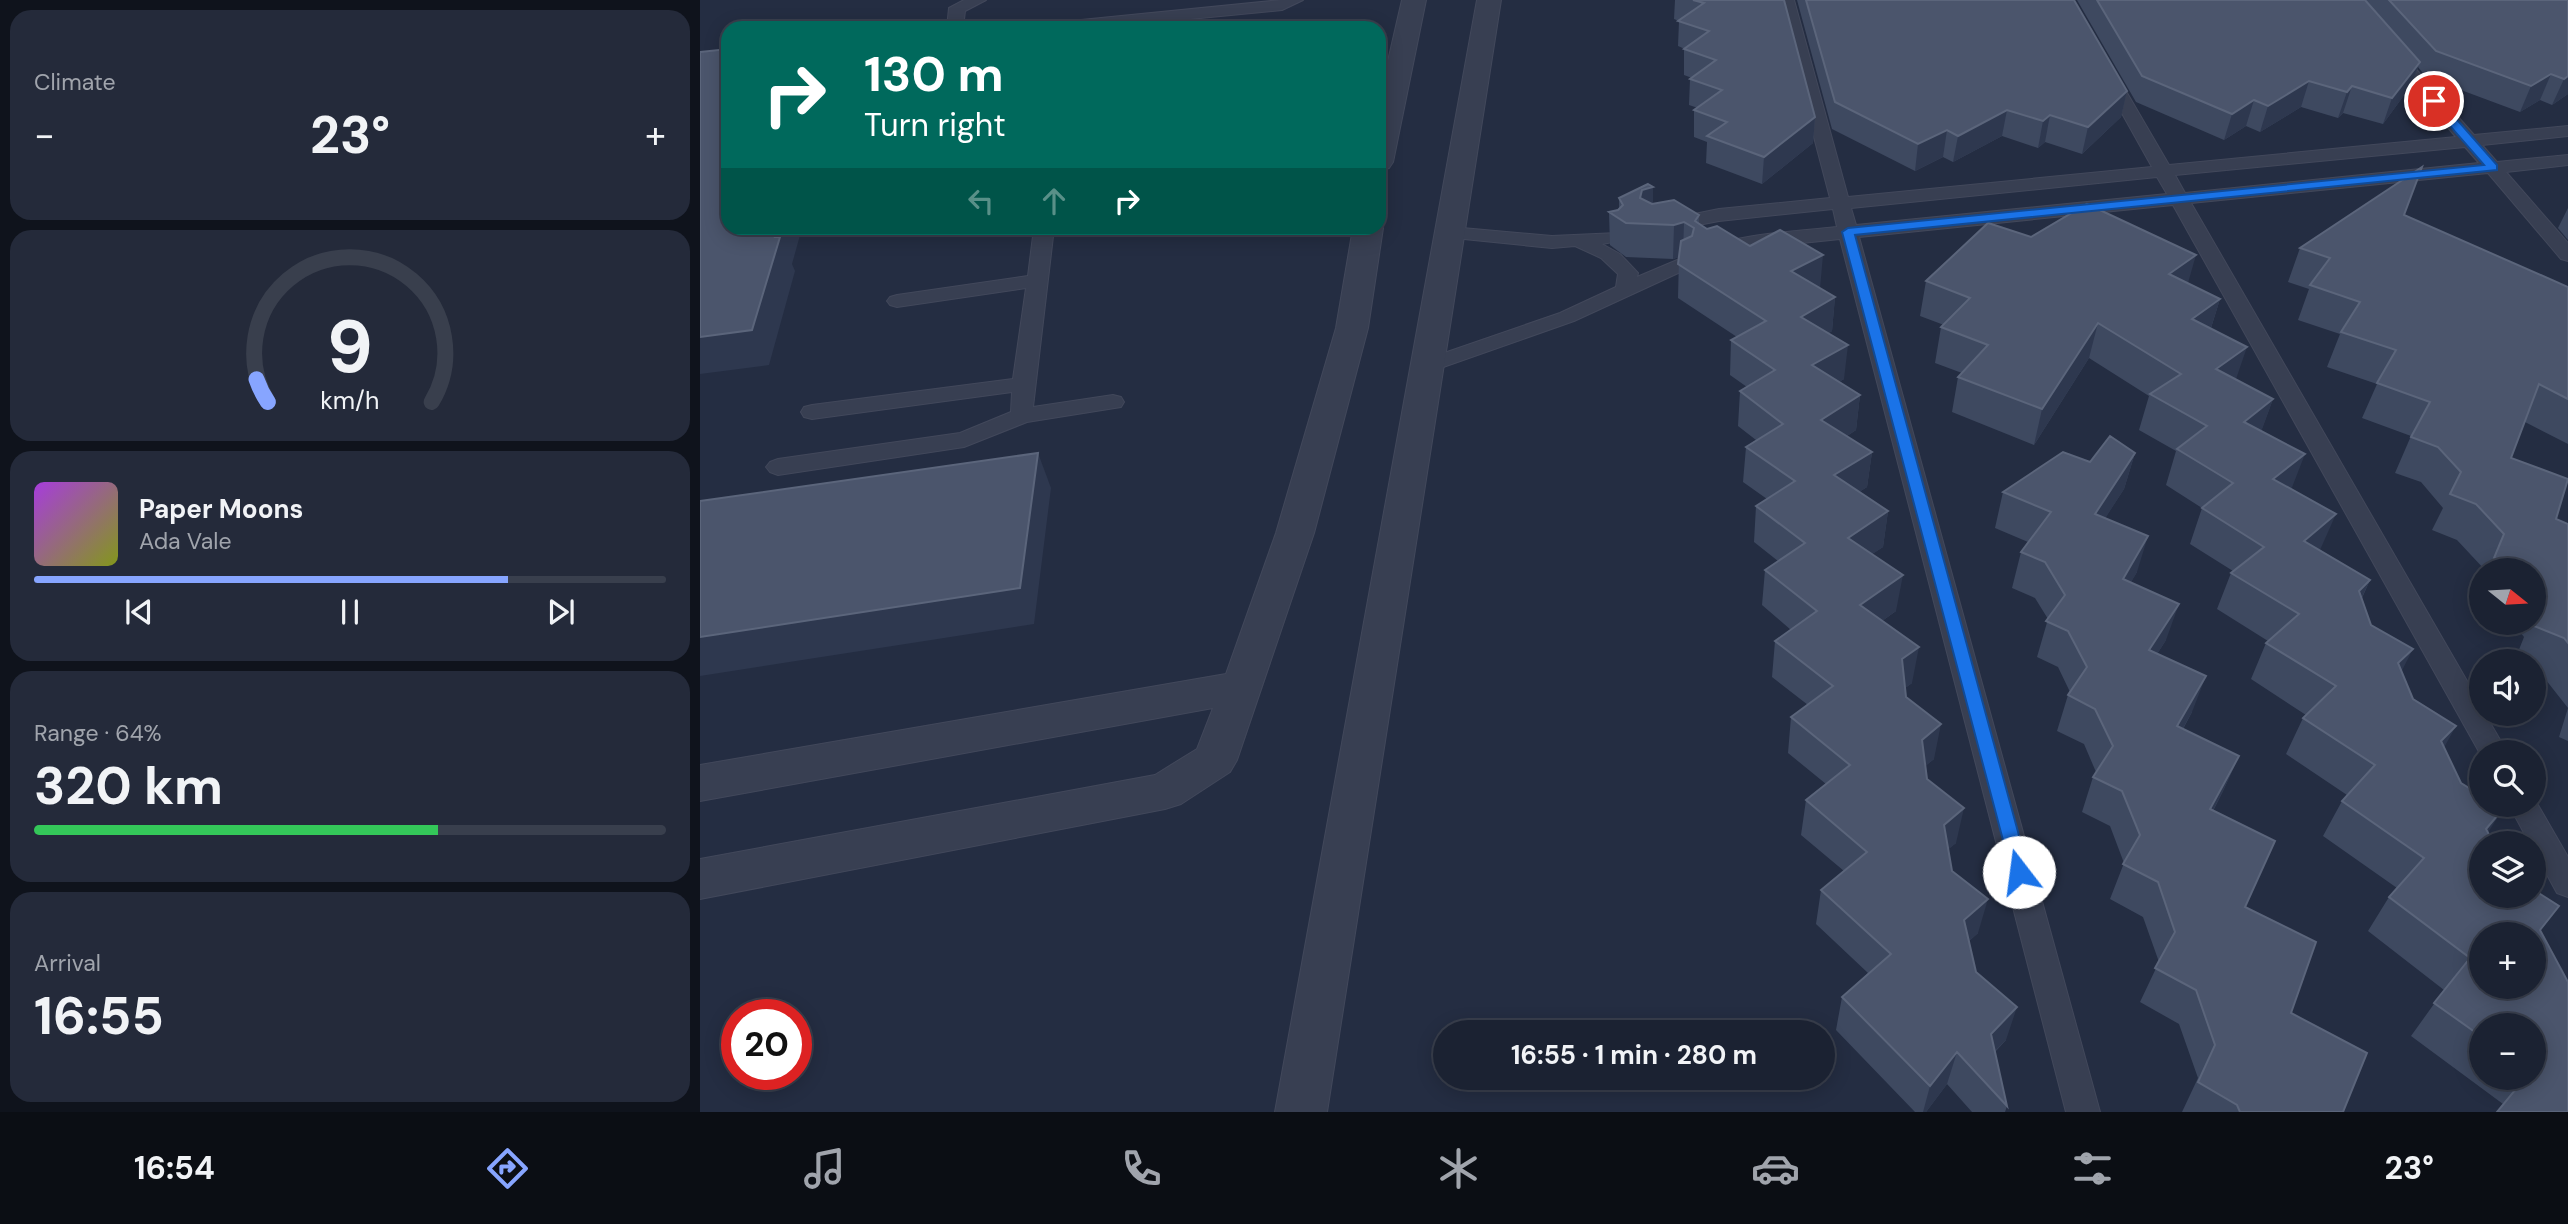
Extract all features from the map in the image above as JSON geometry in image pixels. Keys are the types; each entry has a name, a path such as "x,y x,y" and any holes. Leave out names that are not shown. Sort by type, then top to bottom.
{"street":[{"path":"1386,106 1414,0"},
{"path":"1301,1112 1489,0"},
{"path":"700,879 1165,791 1215,760 1295,533 1349,341 1367,235"},
{"path":"700,783 1242,687"}],"lane":[{"path":"956,21 957,8 978,0"},
{"path":"1121,21 1282,5 1295,0"},
{"path":"1786,0 2084,1112"},
{"path":"2382,40 2568,255"},
{"path":"2099,57 2486,740"},
{"path":"1651,229 1719,215 2568,131"},
{"path":"1707,254 1732,245 1848,232 2568,160"},
{"path":"1719,215 1711,227 1713,236 1732,245"},
{"path":"1451,233 1552,242 1611,237"},
{"path":"1022,416 1023,384 1043,235"},
{"path":"1575,240 1612,254 1628,273 1626,290"},
{"path":"1429,366 1567,317 1682,264"},
{"path":"897,301 1036,281"},
{"path":"811,412 1023,384"},
{"path":"778,467 964,440 1022,416 1113,402"},
{"path":"2530,817 2568,884"}],"building":[{"path":"1693,0 1784,0 1815,117 1764,157 1707,136 1727,122 1694,110 1722,90 1690,79 1716,60 1684,49 1709,31 1678,21 1704,3"},
{"path":"1806,0 2074,0 2127,91 2088,127 2050,115 2043,121 2007,110 1958,136 1947,130 1918,144 1835,102"},
{"path":"2097,0 2365,0 2420,62 2392,98 2352,86 2347,92 2309,81 2268,106 2254,100 2232,114 2142,76"},
{"path":"2389,0 2568,0 2568,76 2564,79 2551,74 2531,86 2436,51"},
{"path":"721,50 721,235 780,237 752,330 700,337 700,52"},
{"path":"2422,167 2404,215 2568,287 2568,399 2539,384 2511,458 2568,479 2556,519 2568,524 2568,643 2564,638 2546,631 2546,558 2494,558 2504,534 2476,504 2450,494 2461,472 2438,447 2411,437 2430,402 2377,383 2396,350 2341,332 2360,302 2310,285 2330,258 2300,248"},
{"path":"1648,184 1653,187 1642,190 1640,198 1652,204 1674,200 1699,215 1695,221 1707,229 1717,226 1750,246 1780,230 1823,255 1791,271 1835,297 1801,317 1848,345 1812,365 1860,395 1821,420 1872,452 1834,475 1888,511 1848,538 1903,575 1860,605 1919,647 1902,659 1906,697 1941,724 1922,740 1927,779 1964,808 1944,825 1952,871 1988,899 1964,920 1976,972 2017,1007 1991,1034 2007,1106 1957,1052 1930,1086 1842,997 1891,954 1821,890 1867,852 1806,800 1850,765 1791,717 1833,686 1775,641 1817,611 1765,570 1805,543 1756,506 1795,481 1746,447 1783,424 1740,391 1775,370 1731,340 1766,321 1678,264 1681,241 1692,236 1694,228 1684,222 1674,225 1626,223 1609,212 1618,210 1623,205 1619,198"},
{"path":"2087,204 2196,255 2169,274 2220,299 2192,319 2247,347 2216,369 2273,399 2244,422 2305,454 2273,479 2336,514 2304,541 2370,580 2359,591 2371,625 2413,649 2398,663 2413,699 2456,726 2441,741 2461,783 2469,788 2469,817 2496,817 2487,831 2469,831 2469,908 2546,908 2546,898 2559,906 2546,922 2469,922 2469,957 2389,897 2424,858 2342,801 2375,765 2303,718 2336,686 2266,643 2299,614 2231,573 2264,547 2202,508 2233,483 2177,449 2207,426 2150,394 2181,374 2098,323 2042,409 1958,377 1988,345 1941,327 1970,298 1926,281 1988,223 2031,237"},
{"path":"2110,436 2135,453 2095,514 2148,536 2123,579 2179,604 2149,650 2206,676 2177,726 2239,756 2210,809 2275,841 2245,907 2316,942 2291,1013 2367,1053 2343,1112 2240,1112 2237,1105 2198,1082 2215,1045 2196,990 2155,968 2175,932 2158,882 2123,864 2140,835 2122,791 2093,777 2113,746 2095,709 2068,695 2087,667 2068,631 2046,621 2065,595 2045,562 2021,552 2051,512 2003,492 2063,452 2090,462"},
{"path":"1038,453 1020,588 700,637 700,501"},
{"path":"2546,941 2568,982 2568,1112 2497,1112 2515,1090 2546,1090 2546,1013 2469,1013 2469,1028 2434,1003 2469,959 2469,999 2546,999"}],"route":[{"path":"2019,872 1848,232 2492,168 2434,101"}]}
